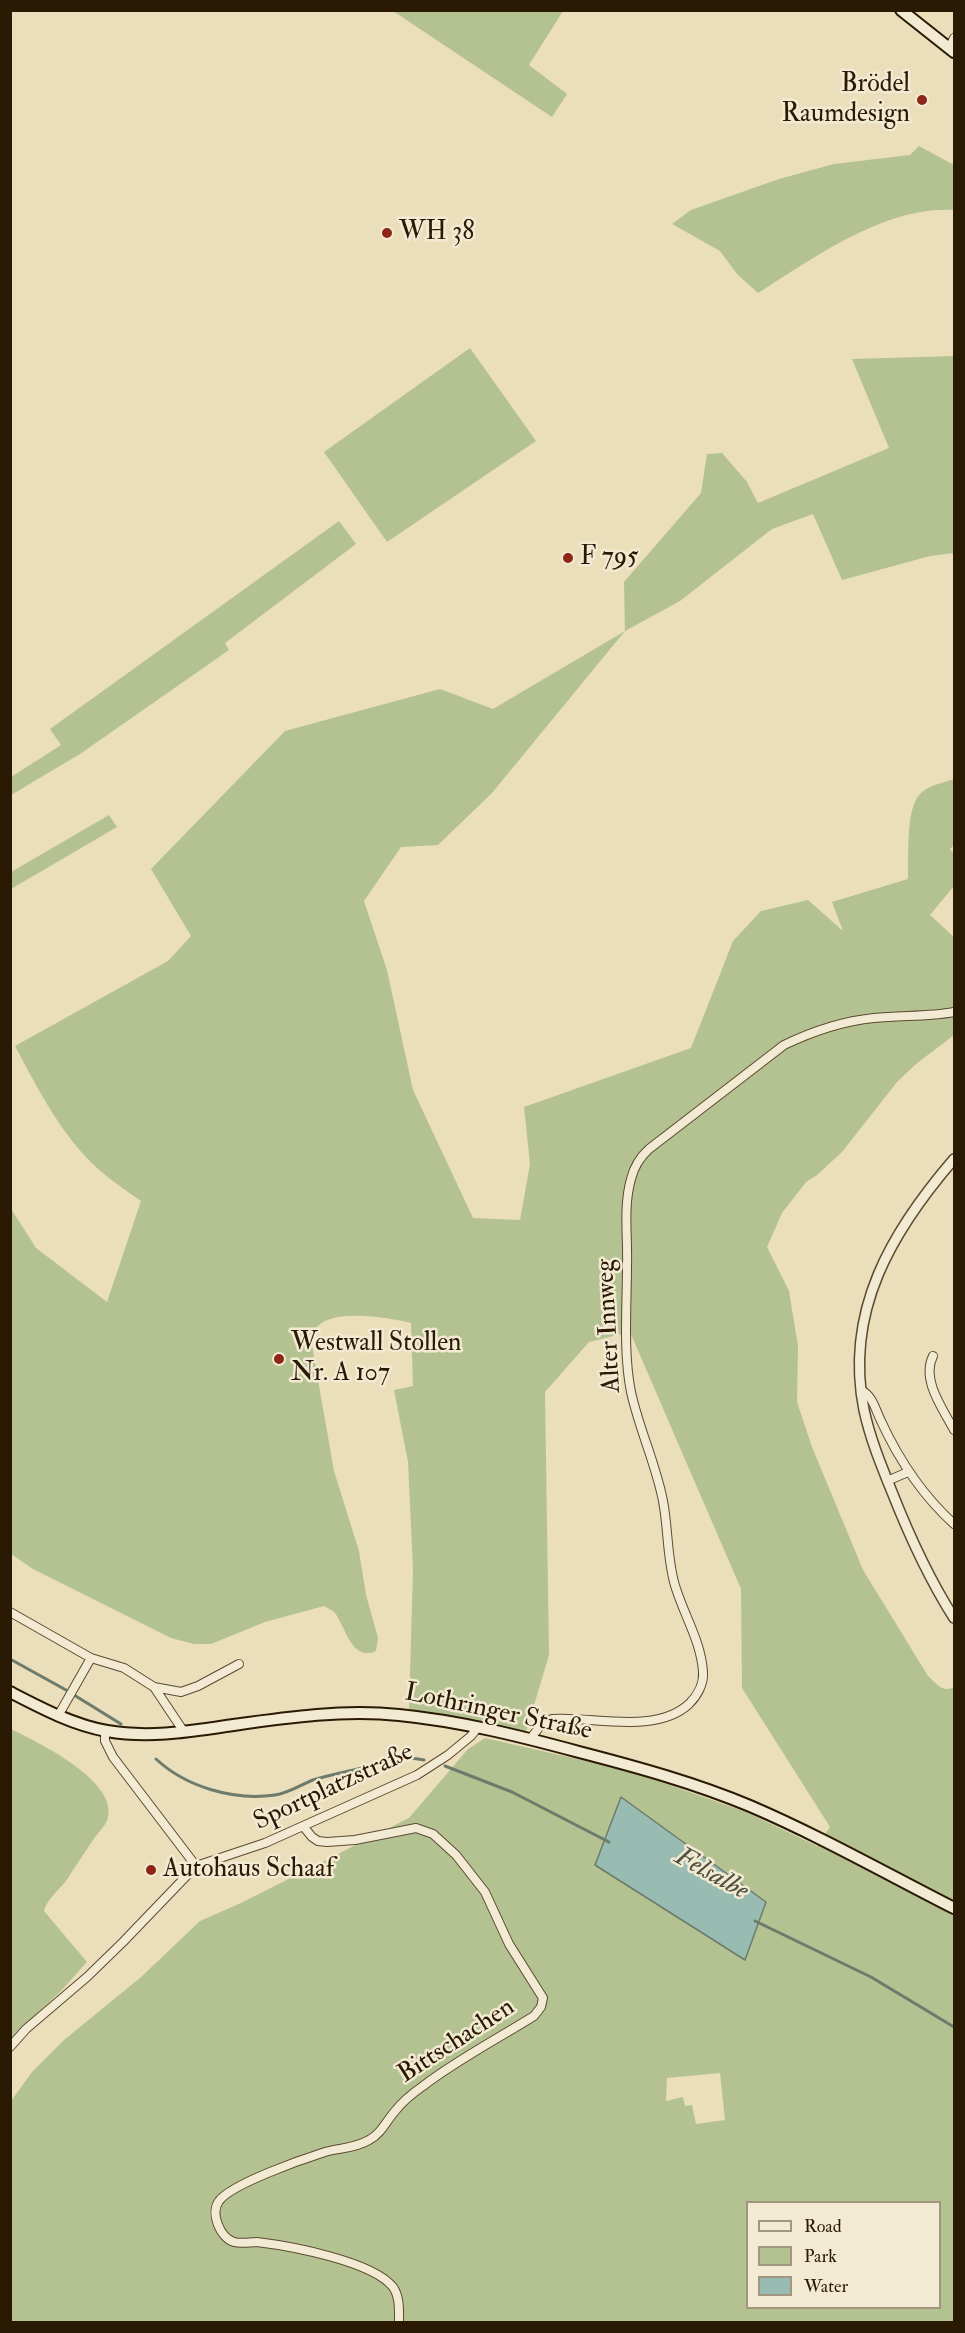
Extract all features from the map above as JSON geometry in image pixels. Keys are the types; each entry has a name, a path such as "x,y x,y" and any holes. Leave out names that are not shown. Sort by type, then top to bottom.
{"main road":[{"path":"901,10 953,46"},
{"name":"Lothringer Straße","path":"10,1692 58,1716 105,1731 152,1735 278,1719 356,1713 398,1714 478,1727 637,1767 729,1798 790,1825 954,1908"}],"street":[{"name":"Alter Innweg","path":"530,1739 542,1724 552,1719 642,1722 660,1718 689,1704 703,1681 702,1665 695,1639 670,1566 663,1502 631,1389 627,1343 626,1216 630,1180 635,1168 649,1149 784,1045 797,1038 856,1021 954,1012"},
{"path":"954,1159 900,1229 876,1276 866,1313 860,1362 861,1390 868,1428 887,1481 920,1557 954,1618"},
{"path":"933,1356 930,1362 930,1377 954,1430"},
{"path":"861,1390 867,1392 872,1399 888,1436 908,1472 954,1524"},
{"path":"887,1481 908,1472"},
{"path":"10,1612 91,1658 124,1668 154,1687 181,1692 198,1686 239,1664"},
{"path":"58,1716 91,1658"},
{"path":"154,1687 184,1732"},
{"name":"Sportplatzstraße","path":"196,1866 246,1851 424,1771 460,1745 478,1727"},
{"path":"10,2047 26,2029 106,1959 196,1866 113,1757 105,1741 105,1731"},
{"name":"Bittschachen","path":"303,1826 312,1837 318,1841 327,1842 355,1840 416,1828 433,1834 456,1855 480,1885 509,1944 543,1998 541,2007 534,2016 424,2085 395,2111 377,2135 368,2141 326,2152 233,2187 218,2202 215,2215 219,2226 226,2237 235,2242 256,2242 304,2249 371,2271 394,2289 399,2304 399,2322"}],"green space":[{"path":"393,11 563,11 529,65 567,94 552,117"},
{"path":"919,146 954,165 954,210 929,211 903,216 877,225 827,250 758,293 737,274 720,251 672,224 691,210 779,179 834,164 910,155"},
{"path":"470,348 536,441 387,542 324,452"},
{"path":"954,356 954,553 930,556 842,580 813,514 772,529 680,601 625,631 624,582 701,493 707,454 722,453 747,482 758,503 889,448 852,359"},
{"path":"339,521 356,544 225,643 229,650 80,754 11,795 11,777 61,745 50,729"},
{"path":"625,631 492,793 438,845 401,847 364,901 387,970 413,1090 473,1218 520,1220 530,1164 524,1107 691,1048 733,941 761,911 808,900 843,931 832,902 908,879 910,822 915,801 927,788 954,779 954,845 950,849 954,854 954,886 930,915 954,937 954,1035 916,1064 897,1082 842,1152 806,1182 782,1213 767,1247 789,1291 798,1346 797,1402 812,1447 863,1570 928,1676 943,1688 954,1687 954,2322 11,2322 11,2101 32,2072 64,2040 140,1978 200,1921 241,1903 409,1818 468,1749 485,1738 621,1769 661,1782 746,1812 817,1846 830,1827 742,1688 741,1589 630,1332 589,1342 545,1392 549,1655 526,1732 409,1709 413,1569 408,1462 394,1390 413,1386 411,1323 362,1316 336,1318 325,1321 317,1327 311,1340 334,1471 359,1551 366,1595 378,1638 376,1651 367,1653 354,1647 337,1616 324,1606 265,1622 211,1644 194,1644 171,1638 33,1569 11,1554 10,1207 36,1248 107,1302 141,1201 104,1174 77,1146 54,1114 15,1046 168,961 191,936 151,869 285,731 440,689 493,709","holes":["720,2073 725,2120 696,2124 692,2105 685,2106 683,2097 666,2101 667,2078"]},
{"path":"109,815 117,827 11,889 11,872"},
{"path":"11,1729 74,1765 102,1792 108,1806 106,1823 65,1882 48,1902 44,1911 87,1962 61,1991 11,2038"}],"water":[{"path":"621,1797 766,1902 745,1960 595,1865"}],"waterway":[{"name":"Felsalbe","path":"10,1659 66,1690"},
{"name":"Felsalbe","path":"74,1695 121,1724"},
{"name":"Felsalbe","path":"156,1759 168,1769 196,1784 211,1790 243,1796 280,1794 313,1780 392,1758 406,1757 424,1760"},
{"name":"Felsalbe","path":"445,1766 512,1792 609,1842"},
{"name":"Felsalbe","path":"755,1921 871,1977 954,2027"}],"place":[{"name":"Brödel Raumdesign","path":"922,100"},
{"name":"WH 38","path":"387,233"},
{"name":"F 795","path":"568,558"},
{"name":"Westwall Stollen Nr. A 107","path":"279,1359"},
{"name":"Autohaus Schaaf","path":"151,1870"}]}
